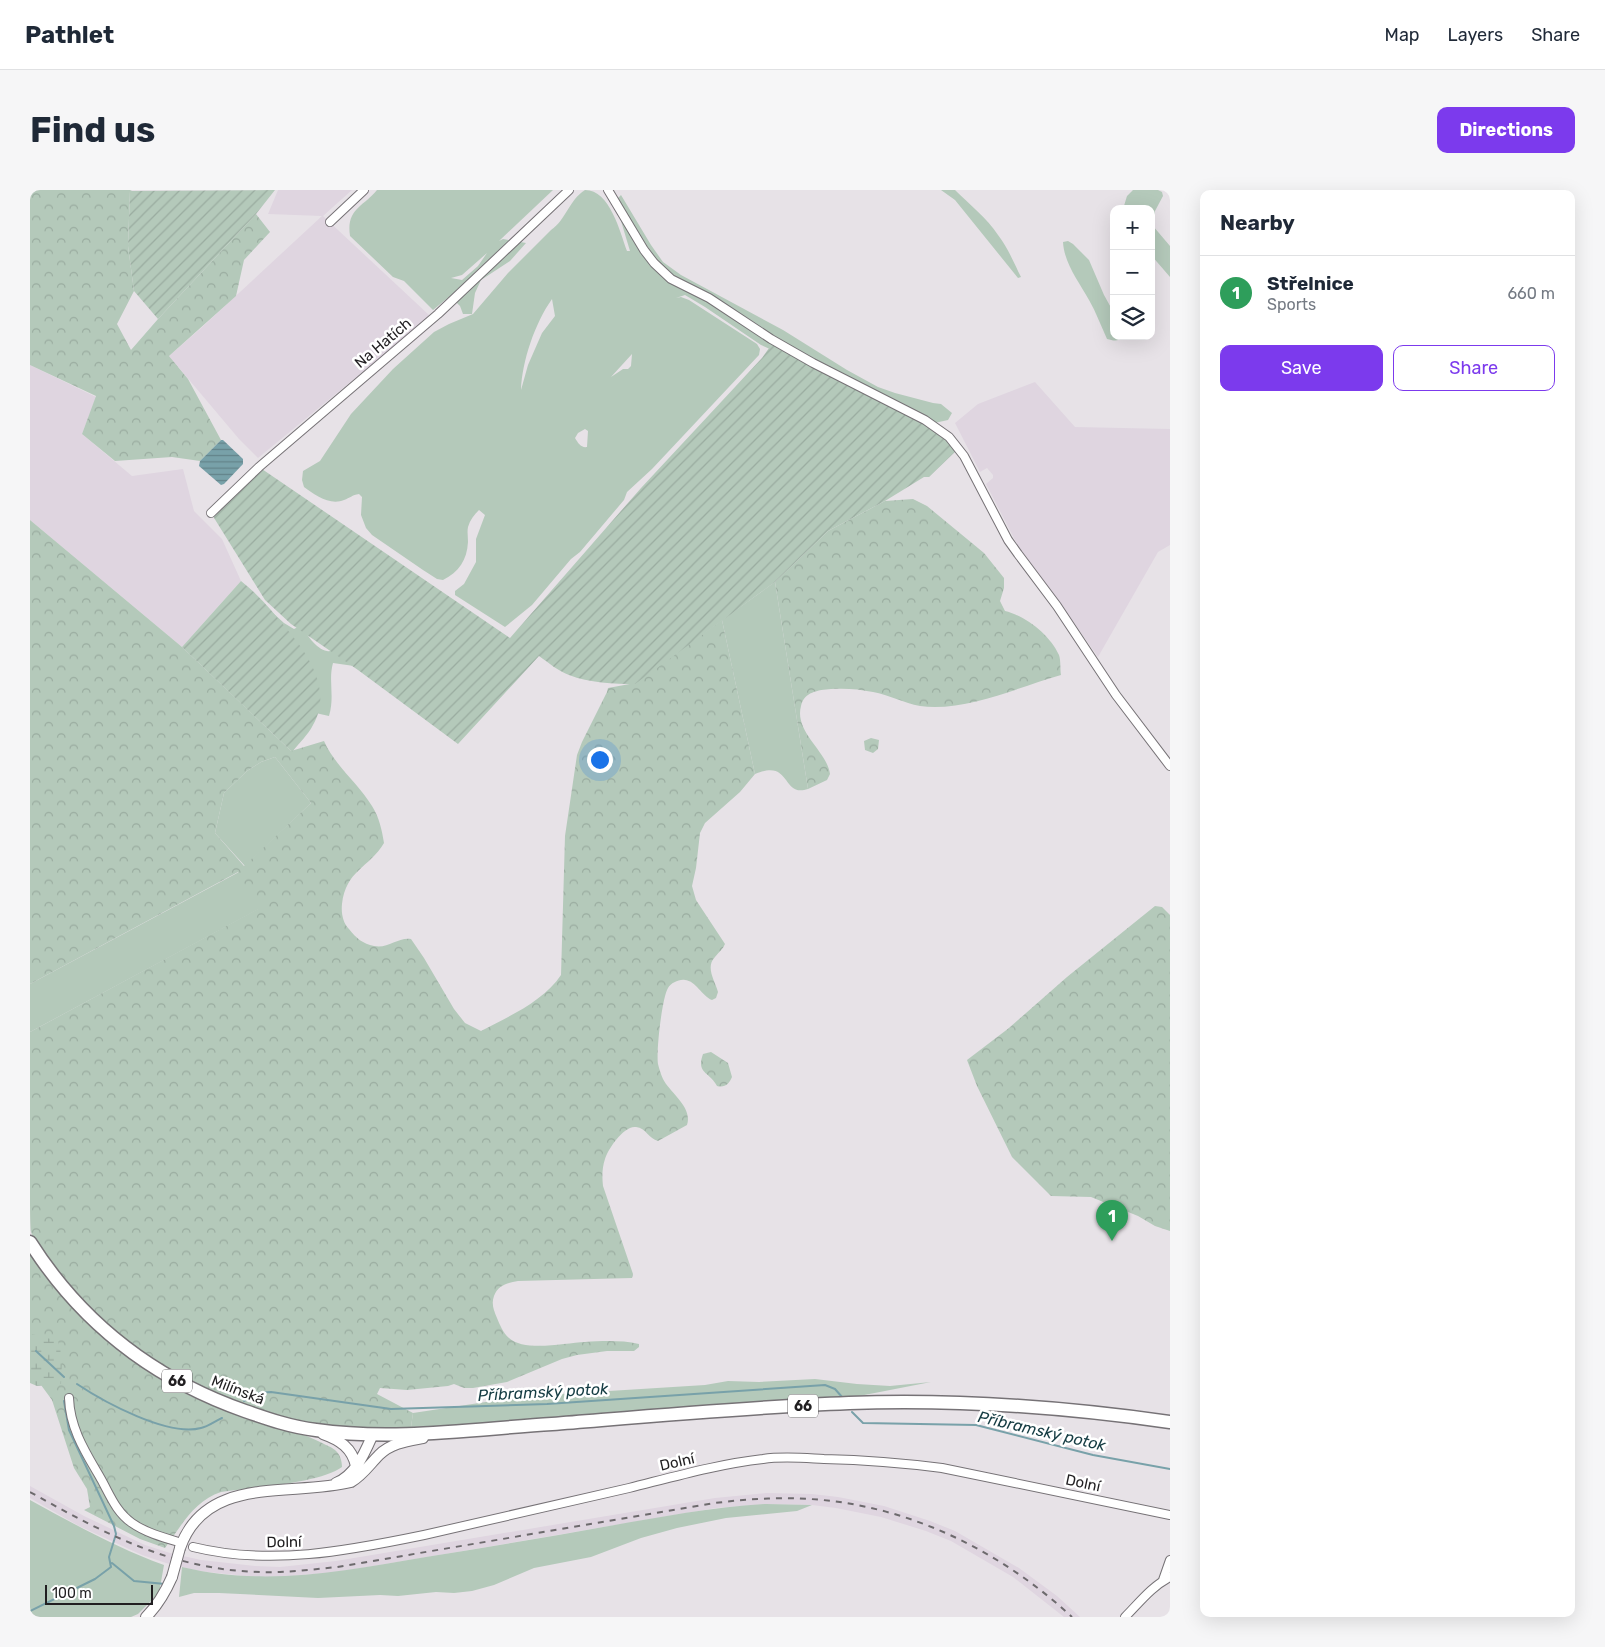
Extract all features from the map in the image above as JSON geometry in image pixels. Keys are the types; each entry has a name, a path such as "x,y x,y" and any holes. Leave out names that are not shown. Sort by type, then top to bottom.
{"main road":[{"name":"Milínská","path":"30,1242 45,1266 80,1307 106,1333 134,1354 177,1381 207,1396 275,1421 318,1430 372,1434"},
{"name":"66","path":"372,1434 453,1431 849,1403 912,1402 1043,1407 1170,1422"}],"street":[{"path":"330,222 364,190"},
{"name":"Na Hatích","path":"211,513 259,467 438,314 569,190"},
{"path":"608,190 644,250 654,263 671,279 709,298 771,339 813,363 925,420 949,437 964,456 1008,540 1057,606 1116,695 1170,766"},
{"path":"69,1398 74,1428 82,1447 119,1511 139,1527 181,1546"},
{"path":"301,1427 334,1438 340,1442 349,1450 356,1466"},
{"path":"146,1617 156,1607 165,1593 186,1532 206,1510 223,1500 249,1494 351,1482 360,1476 380,1453 392,1446 453,1431"},
{"path":"328,1486 344,1479 356,1466 372,1434"},
{"path":"370,1465 374,1456 372,1434"},
{"name":"Dolní","path":"193,1547 241,1556 312,1555 384,1543 496,1519 730,1464 778,1458 906,1463 952,1470 1170,1515"},
{"path":"1125,1617 1142,1599 1167,1579 1170,1560"}],"shaded area":[{"path":"278,190 352,190 323,216 429,315 422,323 258,458 239,439 169,356 322,216 268,214"},
{"path":"30,365 96,397 82,434 132,476 183,469 194,511 222,539 241,581 182,647 30,520"},
{"path":"1035,382 1075,427 1170,429 1170,545 1158,552 1098,657 1018,546 986,484 993,478 993,475 987,468 980,472 955,423 978,404"},
{"path":"30,1486 84,1516 145,1545 201,1560 280,1567 336,1561 715,1498 766,1493 812,1494 838,1497 884,1506 955,1531 1019,1568 1057,1596 1080,1617 1064,1617 1013,1577 951,1541 881,1517 812,1505 766,1504 716,1508 338,1572 280,1577 254,1577 199,1571 142,1555 79,1526 30,1498"}],"green space":[{"path":"30,190 132,190 130,191 128,246 134,291 117,324 131,350 256,214 270,232 244,260 236,296 169,356 188,379 221,440 200,461 172,457 115,461 82,434 96,396 30,365"},
{"path":"275,190 256,214 158,319 134,291 128,246 130,191"},
{"path":"377,190 553,190 499,241 503,239 526,243 510,261 481,280 475,293 472,314 463,314 460,306 450,296 433,310 404,281 393,277 350,236 349,227 353,214","holes":["487,253 478,266 462,280 451,278 462,275"]},
{"path":"585,190 594,192 607,204 613,213 627,251 630,251 615,201 621,195 663,262 681,275 783,330 878,387 941,404 952,413 948,420 921,426 808,366 761,345 685,295 676,298 681,297 689,300 757,344 760,349 759,355 652,469 627,492 624,500 532,605 505,627 455,595 455,591 464,584 476,562 476,539 485,515 479,510 472,518 468,527 466,554 461,565 449,577 443,580 437,579 372,535 366,528 361,515 362,497 359,494 333,502 323,499 304,487 302,480 303,471 320,461 351,414 393,369 434,332 473,314 508,273 556,226","holes":["552,299 555,316 542,333 528,365 521,390 524,367 535,331","632,354 631,366 611,377","585,429 588,431 587,447 581,446 576,440 575,438 578,433"]},
{"path":"941,190 955,190 978,211 1005,245 1021,277 1018,278 955,200"},
{"path":"1133,190 1158,190 1162,192 1163,196 1155,211 1155,205 1124,205 1127,196"},
{"path":"1155,228 1170,246 1170,277 1155,260"},
{"path":"1068,241 1073,244 1089,260 1110,306 1110,340 1107,339 1092,305 1069,265 1063,242"},
{"path":"771,339 925,420 959,448 929,477 924,477 885,501 828,531 775,582 635,684 619,684 577,678 554,667 539,656 458,744 358,670 291,624 265,600 211,513 259,467 510,638 641,488 762,358 769,348"},
{"path":"913,499 927,506 984,553 1004,578 1004,588 1000,601 1005,611 1029,622 1050,640 1059,655 1061,675 973,702 938,707 920,706 879,693 857,689 831,689 812,693 805,698 801,706 802,724 823,757 830,774 827,780 808,789 775,582 828,531 885,501"},
{"path":"30,520 182,647 291,751 324,741 334,758 372,806 380,824 384,843 372,858 353,876 348,884 342,904 345,924 360,940 374,946 384,946 411,939 454,1009 465,1023 481,1031 514,1014 545,993 561,975 565,836 577,755 608,688 635,683 722,620 755,774 740,792 705,823 700,833 692,886 696,900 725,944 711,965 718,992 716,998 712,1000 708,998 692,983 683,980 669,986 664,1002 659,1037 658,1064 666,1084 680,1100 687,1112 687,1125 658,1141 645,1131 631,1127 617,1139 605,1159 603,1186 633,1274 632,1278 518,1281 500,1287 494,1296 493,1302 494,1310 507,1336 524,1345 545,1346 605,1341 639,1344 639,1347 634,1351 607,1351 577,1355 562,1359 507,1382 473,1388 464,1388 454,1384 407,1390 380,1388 377,1394 413,1413 411,1427 356,1427 302,1421 236,1401 175,1373 119,1335 94,1312 48,1261 31,1232 30,1032 258,909 238,872 30,984","holes":["275,757 311,803 244,866 215,833 224,793 247,771 261,762"]},
{"path":"241,581 265,603 294,638 309,661 319,686 318,712 311,729 292,752 182,647"},
{"path":"775,582 808,789 799,790 794,788 781,774 775,771 767,770 755,774 722,620"},
{"path":"263,604 284,623 294,629 302,625 312,641 323,650 330,651 343,648 354,666 333,663 329,716 311,712"},
{"path":"871,738 879,740 878,749 873,753 865,750 864,741"},
{"path":"275,757 311,803 245,866 215,833 224,793 247,771 261,762"},
{"path":"239,872 259,909 30,1032 30,984"},
{"path":"1155,906 1162,907 1170,915 1170,1231 1091,1197 1051,1196 1012,1157 977,1086 967,1060 1009,1028 1067,977"},
{"path":"711,1052 728,1063 732,1077 724,1086 717,1086 702,1069 701,1061 703,1054"},
{"path":"30,1253 68,1303 113,1346 138,1365 192,1397 245,1417 294,1431 329,1446 338,1454 342,1467 332,1473 302,1481 221,1492 211,1496 189,1515 165,1548 140,1539 84,1510 90,1507 87,1489 74,1468 52,1400 30,1370"},
{"path":"32,1334 58,1341 62,1358 61,1384 37,1386 30,1383 30,1340"},
{"path":"815,1379 890,1386 931,1382 849,1398 453,1426 411,1427 413,1413 499,1400 705,1385 728,1381 759,1382"},
{"path":"30,1500 79,1527 164,1565 159,1593 138,1614 131,1617 30,1617"},
{"path":"766,1504 812,1505 797,1511 726,1518 677,1528 641,1538 591,1557 534,1568 494,1585 472,1591 398,1596 318,1598 219,1593 194,1593 179,1597 182,1567 244,1576 304,1575 334,1572 687,1513 726,1507"}],"water":[{"path":"221,440 243,459 243,464 221,485 199,466 200,461"}],"waterway":[{"name":"Příbramský potok","path":"36,1351 64,1377"},
{"name":"Příbramský potok","path":"77,1384 103,1400 154,1423 187,1429 201,1428 222,1418"},
{"name":"Příbramský potok","path":"244,1401 256,1393 271,1392 391,1409 547,1404 825,1385 835,1389 842,1397"},
{"path":"30,1611 95,1579 111,1567 109,1557 116,1534 114,1526 69,1430 64,1401"},
{"name":"Příbramský potok","path":"852,1412 863,1423 976,1425 1093,1455 1170,1469"},
{"path":"112,1563 134,1581 165,1584"}],"railway":[{"path":"30,1492 120,1538 180,1560 212,1567 245,1571 280,1572 337,1567 715,1503 786,1498 846,1503 882,1511 951,1535 984,1552 1015,1572 1072,1617"}],"place":[{"name":"Střelnice","path":"1112,1241"}]}
